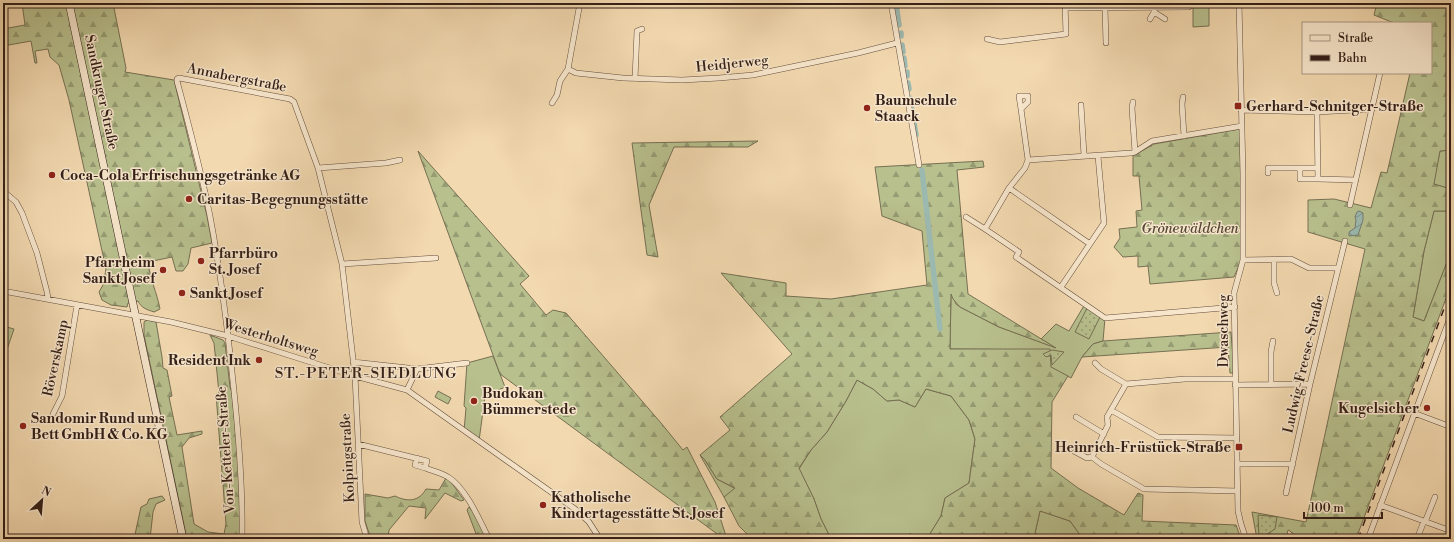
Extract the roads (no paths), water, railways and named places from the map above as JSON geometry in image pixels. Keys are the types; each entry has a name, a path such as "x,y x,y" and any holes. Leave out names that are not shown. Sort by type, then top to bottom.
{"street":[{"name":"Sandkruger Straße","path":"69,3 184,539"},
{"path":"552,103 557,95 560,82 568,69 580,3"},
{"path":"891,3 919,165"},
{"name":"Dwaschweg","path":"1239,3 1242,110 1243,260 1234,293 1235,379 1238,511 1240,524 1246,539"},
{"path":"987,39 1000,42 1066,34 1065,6 1154,10 1189,7"},
{"path":"1104,8 1106,43"},
{"path":"1150,19 1154,10"},
{"path":"1154,10 1165,19"},
{"path":"634,79 637,32 642,29"},
{"name":"Heidjerweg","path":"568,69 576,73 634,79 682,80 753,75 858,53 897,43"},
{"path":"1350,205 1380,74"},
{"name":"Annabergstraße","path":"177,79 290,99 294,102 318,168 342,264 355,376"},
{"name":"Von-Ketteler-Straße","path":"177,79 196,152 210,216 221,280 241,466 242,539"},
{"path":"1183,97 1184,136"},
{"path":"1133,102 1132,108 1135,152"},
{"path":"1081,105 1084,155"},
{"path":"985,229 1009,188 1025,168 1028,160 1021,109"},
{"path":"1242,110 1317,112 1372,109"},
{"path":"1317,112 1318,179"},
{"path":"1028,160 1084,155 1098,156 1135,152 1152,141 1242,126"},
{"path":"1061,287 1104,223 1098,156"},
{"path":"318,168 386,163 400,160"},
{"path":"1268,173 1268,168 1318,168"},
{"path":"1300,168 1300,179 1356,180"},
{"path":"1009,188 1090,244"},
{"path":"3,190 16,202 22,213 37,253 48,299"},
{"path":"966,216 1019,252 1016,256 1105,318 1235,306"},
{"name":"Ludwig-Freese-Straße","path":"1286,493 1310,384 1345,241"},
{"path":"342,264 436,258"},
{"path":"1274,259 1274,283 1277,293"},
{"path":"1243,260 1291,259 1308,268 1338,268"},
{"name":"Westerholtsweg","path":"3,291 171,322 228,336 355,376 407,390 574,509 588,522 600,539"},
{"name":"Röverskamp","path":"53,414 62,396 77,305"},
{"path":"1368,539 1414,413 1449,326 1451,315"},
{"path":"1271,385 1271,352 1273,342"},
{"path":"353,362 417,369 467,363"},
{"path":"1095,363 1101,369 1126,384 1185,379 1235,379"},
{"path":"407,390 417,369"},
{"name":"Kolpingstraße","path":"355,376 362,522 367,539"},
{"path":"1092,457 1108,425 1108,417 1111,410 1126,384"},
{"path":"1236,385 1310,384"},
{"path":"1111,410 1158,437 1237,438"},
{"path":"1414,413 1451,427"},
{"path":"1076,417 1104,434"},
{"path":"358,444 427,461 425,468 444,474 457,484 474,509 489,539"},
{"path":"1074,452 1086,458 1092,457 1144,489 1238,491"},
{"path":"1238,464 1292,464"},
{"path":"1417,539 1435,497"},
{"path":"1380,506 1451,531"}],"water":[{"path":"1359,211 1363,213 1363,220 1358,235 1349,236 1349,232 1355,228 1355,217"}],"waterway":[{"path":"896,3 899,25"},
{"path":"902,45 903,52"},
{"path":"904,58 905,66"},
{"path":"908,83 909,89"},
{"path":"910,98 911,103"},
{"path":"912,109 913,114"},
{"path":"914,123 916,135"},
{"path":"922,170 940,329"}],"railway":[{"path":"1358,539 1451,290"}],"place":[{"name":"Gerhard-Schnitger-Straße","path":"1238,106"},
{"name":"Baumschule Staack","path":"867,108"},
{"name":"Coca-Cola Erfrischungsgetränke AG","path":"52,175"},
{"name":"Caritas-Begegnungsstätte","path":"189,199"},
{"name":"Pfarrbüro St. Josef","path":"201,261"},
{"name":"Pfarrheim Sankt Josef","path":"163,270"},
{"name":"Sankt Josef","path":"182,293"},
{"name":"Resident Ink","path":"259,360"},
{"name":"Budokan Bümmerstede","path":"474,401"},
{"name":"Kugelsicher","path":"1427,408"},
{"name":"Sandomir Rund ums Bett GmbH & Co. KG","path":"23,426"},
{"name":"Heinrich-Früstück-Straße","path":"1239,447"},
{"name":"Katholische Kindertagesstätte St. Josef","path":"543,505"}],"district":[{"name":"ST.-PETER-SIEDLUNG","path":"366,373"}],"park label":[{"name":"Grönewäldchen","path":"1190,228"}]}
